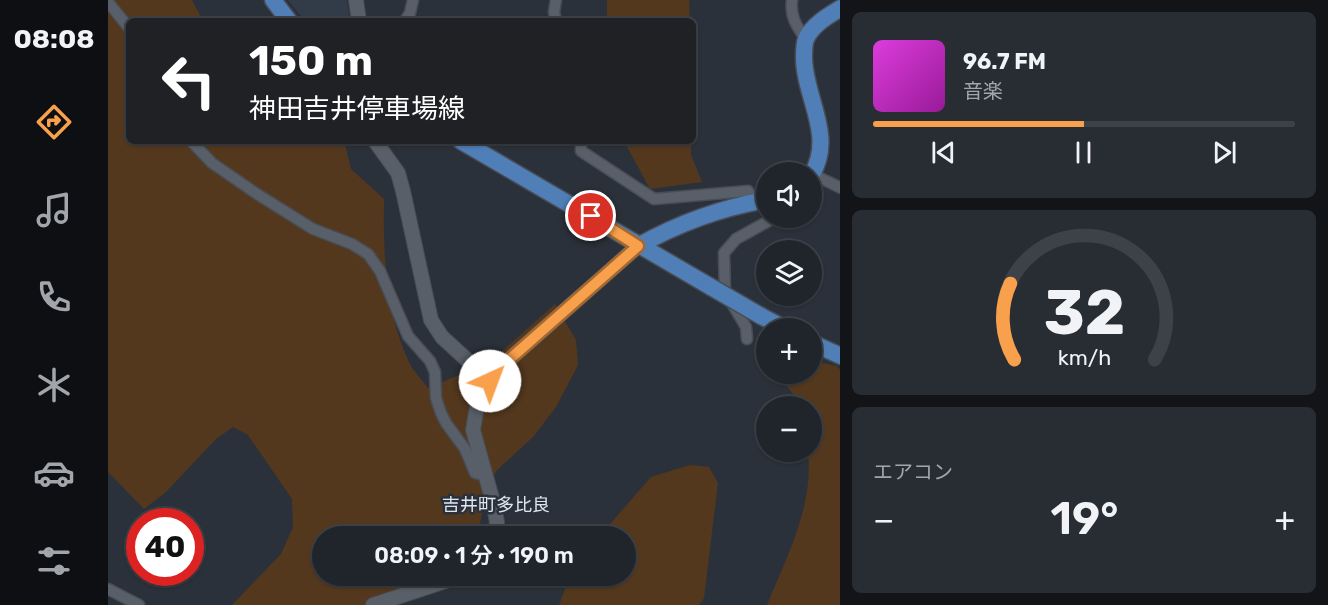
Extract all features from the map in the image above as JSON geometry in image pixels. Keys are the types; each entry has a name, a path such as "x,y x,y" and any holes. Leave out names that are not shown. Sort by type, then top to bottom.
{"main road":[{"path":"273,0 287,18"},
{"path":"818,162 821,144 818,116 804,71 806,39 814,28 840,8"},
{"path":"466,144 765,318"},
{"path":"638,246 681,223 707,213 756,202"},
{"path":"822,348 840,356"}],"street":[{"path":"356,0 358,18"},
{"path":"407,18 413,0"},
{"path":"555,18 556,0"},
{"path":"792,0 791,9 794,22 806,39"},
{"path":"108,2 126,24"},
{"path":"193,144 212,163 257,194 313,229 352,244 368,254 380,271 408,336 430,361 435,372 436,398 446,423 465,449 475,473 486,476"},
{"path":"377,144 398,174 404,191 431,320 442,338 490,381"},
{"path":"581,144 581,150 654,199 748,191 756,197"},
{"path":"822,179 840,188"},
{"path":"747,339 746,327 725,292 724,253 736,239 756,228"},
{"path":"496,526 473,430 479,395 503,365 638,246"},
{"path":"372,605 430,586"},
{"path":"108,589 139,605"}],"shaded area":[{"path":"108,0 192,0 201,18 126,18 126,144 345,144 351,169 384,199 385,261 390,303 409,362 428,388 490,362 555,304 576,340 578,365 556,407 533,437 497,470 488,486 479,526 312,526 312,586 402,586 399,605 232,605 281,554 293,527 292,499 248,435 233,427 216,439 166,492 143,508 108,472"},
{"path":"288,0 347,0 350,18 303,18"},
{"path":"607,0 689,0 690,18 607,18"},
{"path":"626,144 691,144 691,155 702,182 650,189"},
{"path":"822,363 837,366 840,370 840,605 767,605 803,511 807,492 808,462 822,462 822,396 794,395 786,384 822,384"},
{"path":"690,465 709,467 718,483 704,598 699,605 559,605 566,586 636,586 636,526 609,526 651,477"}],"district":[{"name":"吉井町多比良","path":"496,505"}],"route":[{"path":"490,381 503,365 638,246 591,216"}]}
